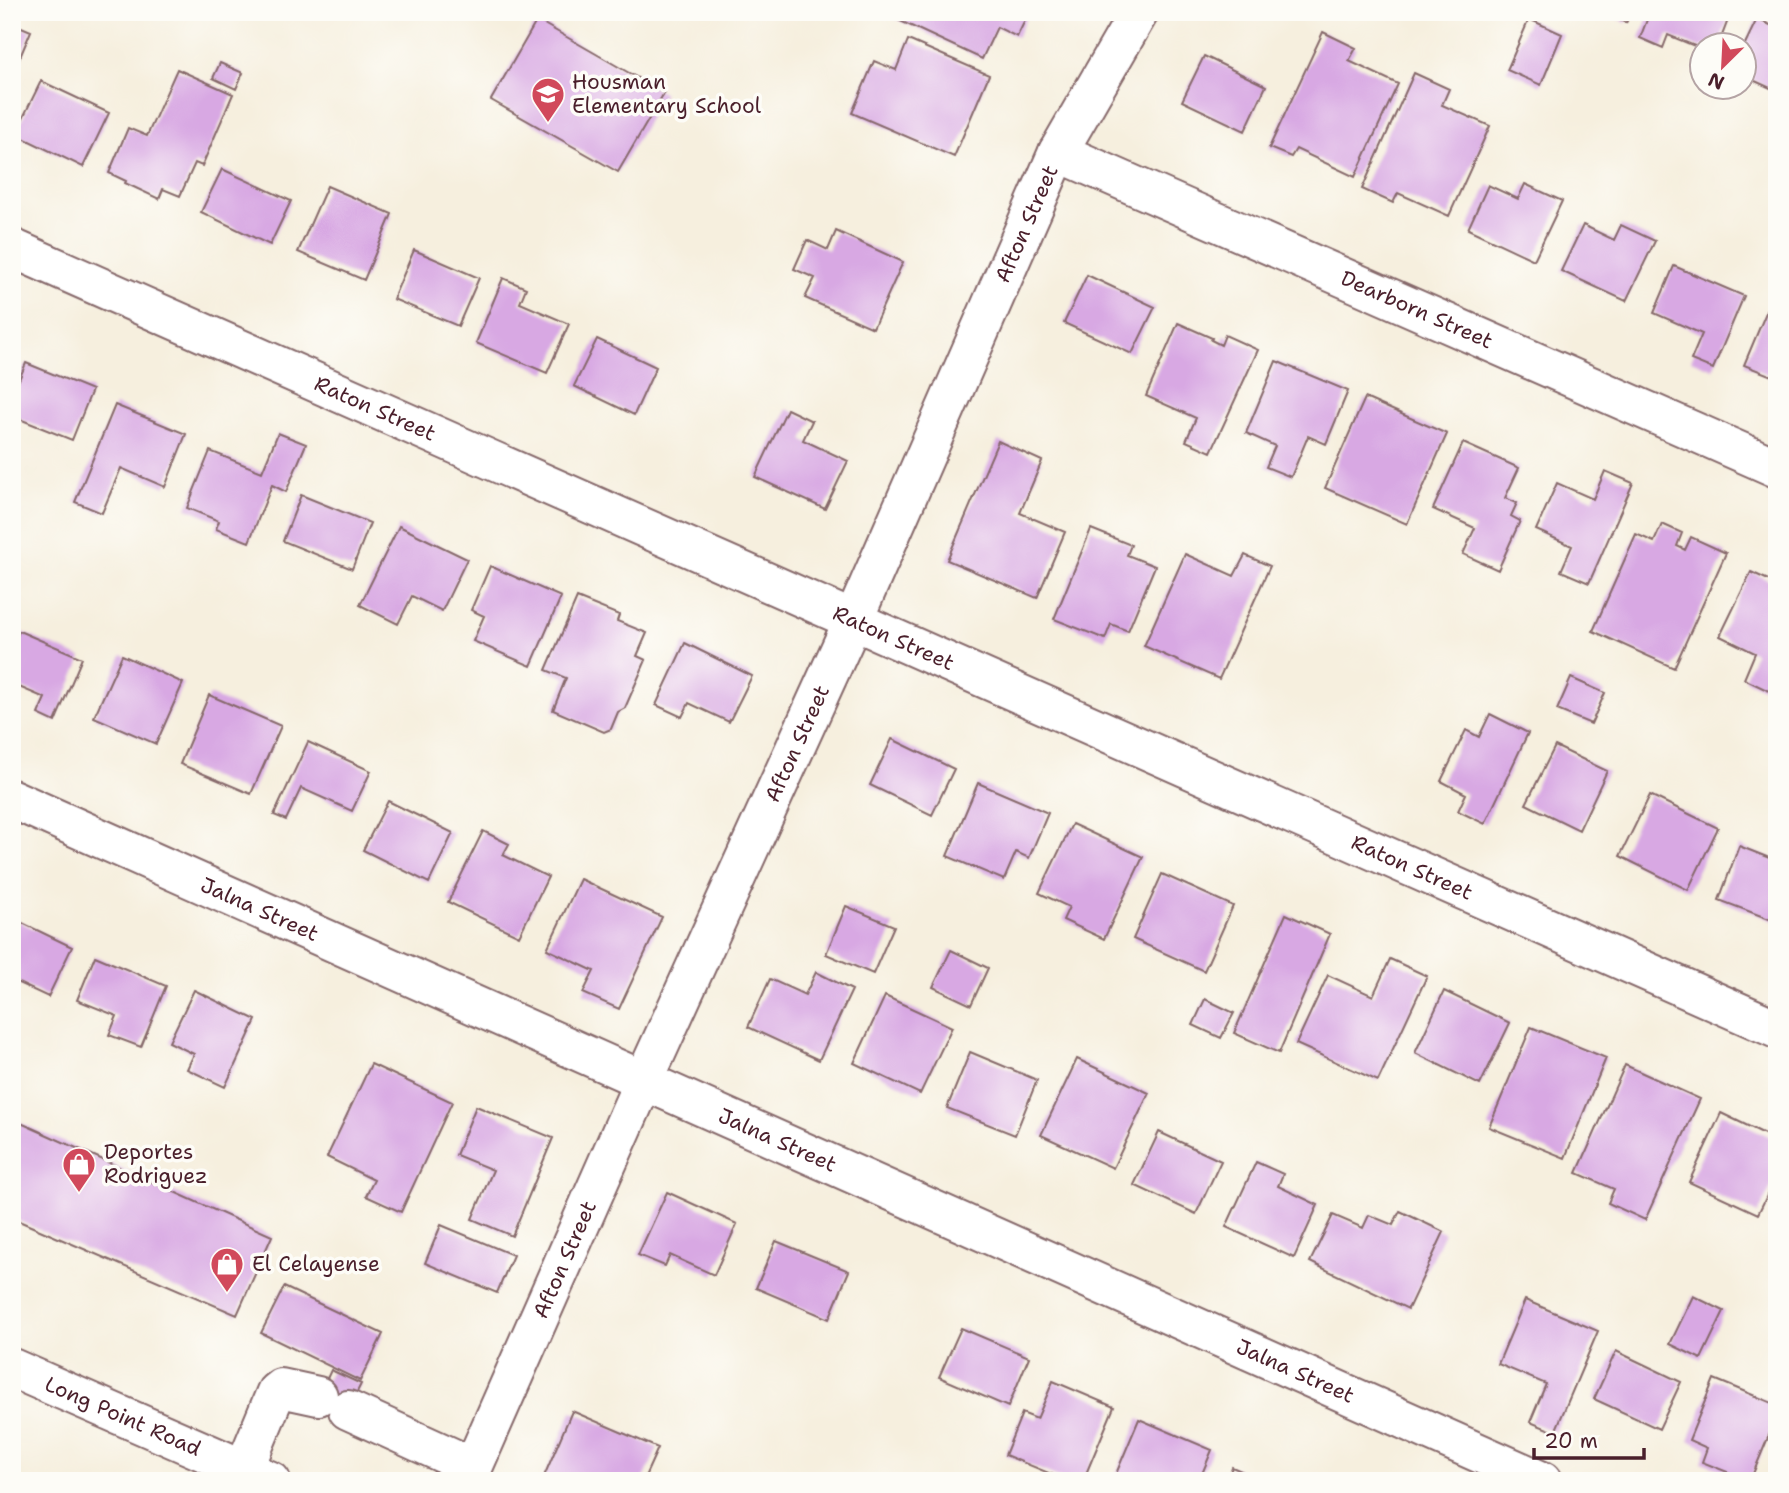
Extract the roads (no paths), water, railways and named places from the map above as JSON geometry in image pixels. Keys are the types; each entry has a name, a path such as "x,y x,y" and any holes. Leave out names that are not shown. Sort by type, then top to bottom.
{"street":[{"name":"Afton Street","path":"470,1474 644,1080 853,621 1058,152 1139,12"},
{"name":"Dearborn Street","path":"1058,152 1777,468"},
{"name":"Raton Street","path":"12,248 1777,1029"},
{"name":"Jalna Street","path":"12,799 1542,1481"},
{"name":"Long Point Road","path":"12,1367 257,1475"},
{"path":"257,1475 276,1392 281,1388 333,1403 470,1474"}],"place":[{"name":"Housman Elementary School","path":"548,124"},
{"name":"Deportes Rodriguez","path":"79,1194"},
{"name":"El Celayense","path":"227,1294"}]}
